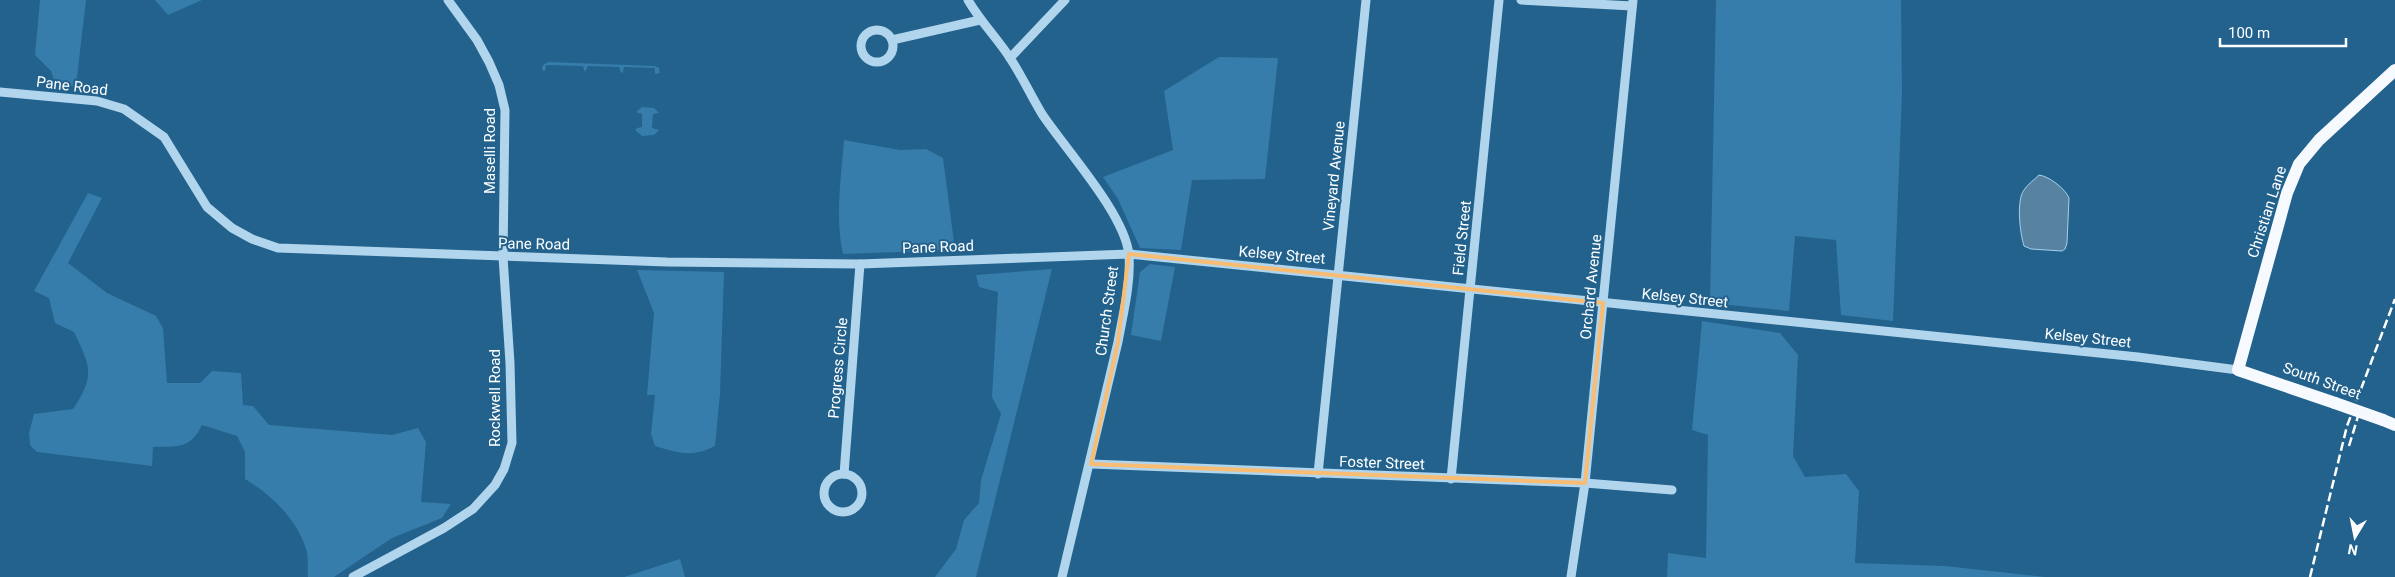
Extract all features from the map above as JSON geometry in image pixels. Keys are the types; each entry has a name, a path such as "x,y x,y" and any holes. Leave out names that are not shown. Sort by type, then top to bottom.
{"main road":[{"name":"Christian Lane","path":"2238,370 2287,193 2299,164 2319,140 2395,70"},
{"name":"South Street","path":"2238,370 2389,422"}],"street":[{"name":"Maselli Road","path":"448,0 477,40 499,85 503,99 505,138 503,257"},
{"name":"Church Street","path":"968,0 980,20 1010,58 1042,114 1097,189 1118,224 1129,254 1124,309 1118,342 1091,464 1062,577"},
{"path":"1010,58 1065,0"},
{"name":"Vineyard Avenue","path":"1318,474 1366,0"},
{"name":"Field Street","path":"1451,479 1499,0"},
{"path":"1520,0 1633,3"},
{"name":"Orchard Avenue","path":"1572,577 1585,483 1633,3"},
{"path":"892,40 980,20"},
{"name":"Pane Road","path":"0,92 97,101 124,109 164,137 207,207 232,228 252,240 278,248 666,262 860,264 1129,254"},
{"name":"Kelsey Street","path":"1129,254 1338,274 1603,304 2119,355 2238,370"},
{"name":"Rockwell Road","path":"353,577 462,518 483,501 504,469 512,443 512,418 503,257"},
{"name":"Progress Circle","path":"844,474 860,264"},
{"name":"Foster Street","path":"1091,464 1585,483 1672,490"},
{"path":"844,474 859,482 863,495 858,506 845,513 830,508 824,498 824,492 829,481 838,475 844,474"}],"highlighted area":[{"path":"1129,254 1603,303 1585,483 1091,464 1118,342"}],"shaded area":[{"path":"40,0 86,0 77,77 74,87 54,80 51,71 35,55"},
{"path":"155,0 202,0 168,15"},
{"path":"1716,0 1901,0 1902,94 1893,321 1841,315 1836,240 1795,236 1789,311 1710,303"},
{"path":"1219,57 1278,58 1265,179 1192,180 1181,250 1140,248 1118,199 1103,177 1173,150 1164,91"},
{"path":"548,62 655,66 659,68 660,73 655,74 655,68 624,67 621,73 619,67 588,66 585,72 583,66 546,65 545,71 542,70 543,65"},
{"path":"642,107 654,108 659,113 653,114 652,128 659,130 654,135 642,136 635,130 642,127 642,114 636,112"},
{"path":"844,140 900,150 926,149 943,158 955,250 843,254 839,212"},
{"path":"2039,175 2056,183 2069,198 2067,243 2062,251 2031,249 2024,246 2020,225 2020,202 2024,190"},
{"path":"88,193 102,198 68,263 107,293 156,316 163,328 167,383 200,383 212,371 241,373 243,405 253,406 269,425 392,435 418,428 426,442 421,502 451,504 442,518 392,538 334,577 308,577 307,552 302,538 290,518 264,492 245,479 245,452 237,436 202,425 188,443 176,446 153,447 152,466 37,452 30,445 29,433 34,414 73,409 88,379 87,362 74,332 55,323 49,298 34,291"},
{"path":"1150,264 1175,267 1161,341 1131,335 1140,272"},
{"path":"1052,269 976,577 935,577 956,549 964,520 979,503 981,480 1001,414 992,397 998,292 979,287 976,275"},
{"path":"637,270 724,272 720,394 715,446 707,450 685,453 655,446 651,434 655,395 647,395 654,313"},
{"path":"1702,321 1780,333 1798,355 1793,456 1805,477 1846,474 1859,491 1855,563 1945,566 2045,577 1667,577 1668,553 1706,558 1708,435 1692,430"},
{"path":"680,559 685,577 624,577"}],"railway":[{"path":"2310,577 2347,426 2395,299"},
{"path":"2349,446 2359,413"}]}
